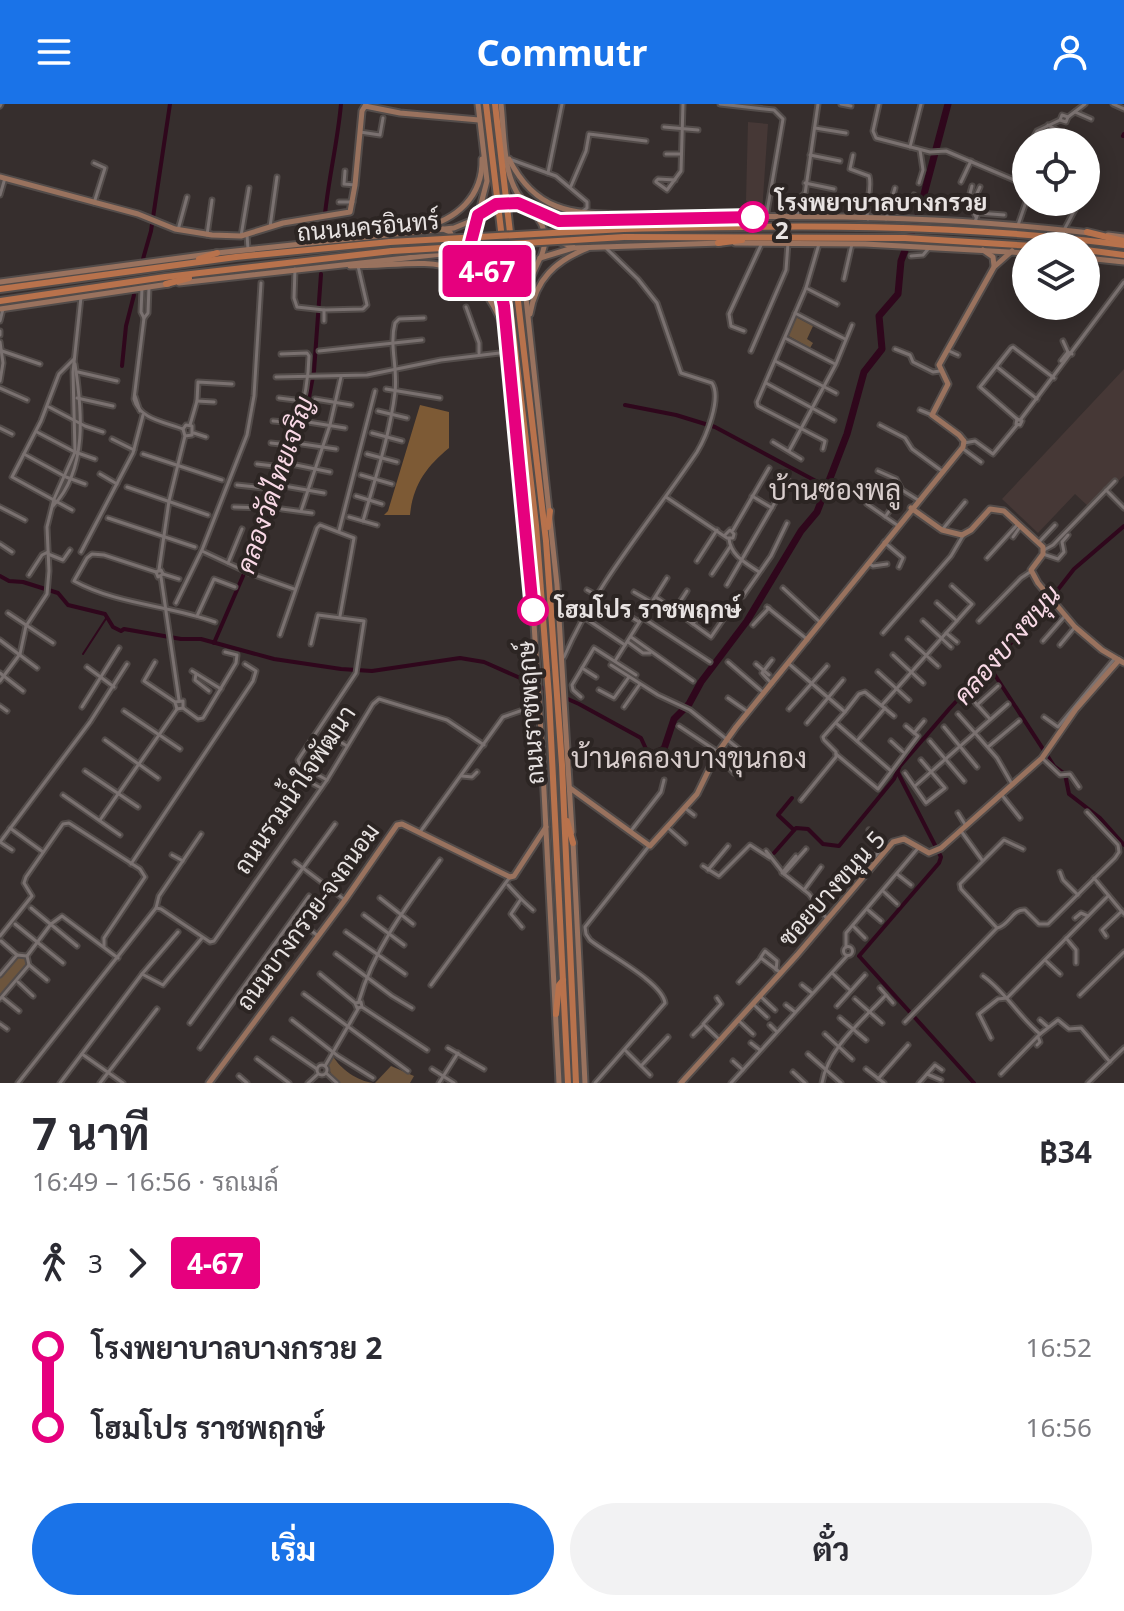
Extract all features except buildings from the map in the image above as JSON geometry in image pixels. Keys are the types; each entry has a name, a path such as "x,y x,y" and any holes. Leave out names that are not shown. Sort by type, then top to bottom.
{"main road":[{"path":"478,104 487,181 471,242 478,260 501,292 529,547 559,1083"},
{"name":"ถนนราชพฤกษ์","path":"486,104 521,388 540,585 549,697 568,1083"},
{"name":"ถนนราชพฤกษ์","path":"495,104 561,689 576,1083"},
{"path":"501,104 512,184 544,229 545,248 527,291 564,631 561,689"},
{"path":"3,178 178,230 207,235 244,235 270,227 347,214 353,202 365,106 479,120"},
{"path":"404,232 445,220 469,201 482,175 483,149"},
{"path":"506,153 523,182 540,199 560,209 673,218"},
{"path":"478,215 487,208 507,202 518,203 554,220 567,221 673,218 976,220 1087,232"},
{"name":"ถนนนครอินทร์","path":"0,282 248,249 442,229 463,225 478,215"},
{"path":"567,221 558,228 556,235 560,242 573,248"},
{"name":"ถนนนครอินทร์","path":"0,289 184,264 390,242 624,229 761,225 908,227 1124,241"},
{"path":"442,229 450,232 455,242 442,254"},
{"path":"1100,235 1124,241"},
{"name":"ถนนนครอินทร์","path":"1,306 212,272 392,251 546,240 624,237 762,240 905,238 1012,245"},
{"path":"485,267 512,276 533,267 540,258 573,248 762,240"},
{"name":"ถนนนครอินทร์","path":"762,240 1012,251"},
{"path":"530,319 533,300 545,274 564,259 592,246"},
{"path":"982,249 993,257 994,267"},
{"path":"570,788 650,846 685,808 728,738 963,446 959,435 932,415 948,384 939,365 994,267 1012,251"},
{"path":"1100,252 1124,255"},
{"path":"184,264 217,253"},
{"name":"ถนนนครอินทร์","path":"1,306 166,284 442,254 458,256 485,267"},
{"path":"1100,259 1124,262"},
{"path":"326,266 430,263 463,272 491,297 506,333"},
{"path":"166,284 212,272"},
{"path":"911,508 942,530 964,534 993,508 1004,511 1039,542 1043,552 1030,572 1055,604 1075,627 1121,659"},
{"path":"546,541 550,511"},
{"path":"529,547 536,581 540,585"},
{"name":"ซอยบางขนุน 5","path":"681,1083 827,919 887,846 900,839 929,853 938,850 1044,754 1085,698 1121,659"},
{"path":"562,702 570,788 585,1083"},
{"path":"564,805 573,843"},
{"name":"ถนนบางกรวย-จงถนอม","path":"209,1083 397,825 402,824 420,832 508,880"},
{"path":"508,880 532,851 546,826"},
{"path":"532,851 547,846"},
{"path":"556,1014 559,985 563,980"}],"street":[{"path":"548,173 562,104"},
{"path":"675,180 681,171 683,104"},
{"path":"720,104 774,110 783,119 766,218"},
{"path":"799,218 818,104"},
{"path":"841,104 851,106"},
{"path":"879,104 873,136 910,148 946,151 1012,179"},
{"path":"910,148 921,104"},
{"path":"1042,128 1060,120 1062,115 1068,117 1085,104"},
{"path":"1113,104 1124,109"},
{"path":"1075,112 1091,119"},
{"path":"360,132 380,135 383,118"},
{"path":"1048,125 1053,128"},
{"path":"664,127 698,130"},
{"path":"815,128 846,133"},
{"path":"571,186 586,151 589,134 646,141"},
{"path":"919,183 923,170 920,150"},
{"path":"666,154 681,154"},
{"path":"810,155 840,161"},
{"path":"853,155 850,169 869,176 871,180 866,205 868,219"},
{"path":"509,160 548,173 571,186 587,202 587,208 582,213 567,221"},
{"path":"961,182 971,161"},
{"path":"94,163 105,168 94,203"},
{"path":"345,171 344,184 355,185"},
{"path":"270,227 277,177"},
{"path":"0,195 3,178"},
{"path":"805,183 834,189"},
{"path":"972,186 968,193 976,220"},
{"path":"971,207 980,187"},
{"path":"248,249 244,235 249,188"},
{"path":"886,219 895,188"},
{"path":"889,208 908,207 914,195"},
{"path":"178,230 187,197"},
{"path":"207,235 212,200"},
{"path":"339,202 353,202"},
{"path":"976,220 978,213 1004,215"},
{"path":"1018,225 1021,216"},
{"path":"1064,230 1072,216"},
{"path":"744,331 731,326 729,314 762,240"},
{"path":"751,351 786,270 788,243"},
{"path":"819,244 806,288 758,406 825,441 823,449"},
{"path":"844,279 852,244"},
{"path":"563,659 598,596 697,452 708,431 716,388 712,383 681,373 657,303 605,246"},
{"path":"616,257 620,246"},
{"path":"911,256 923,255 928,247"},
{"path":"295,269 294,298 297,307 363,309 367,305 358,266"},
{"path":"1019,419 1054,378 1124,282"},
{"path":"176,603 202,550 251,420 261,283"},
{"path":"81,552 134,450 142,413 135,396 144,318 148,313 145,288"},
{"path":"806,288 837,304"},
{"path":"0,681 2,674 20,654 26,626 47,594 47,527 77,453 74,359 81,297"},
{"path":"0,321 1,306"},
{"path":"466,307 479,343 479,355"},
{"path":"321,310 324,321"},
{"path":"795,313 846,340"},
{"path":"363,521 376,479 395,391 391,345 396,320 424,318"},
{"path":"789,451 836,364 852,325"},
{"path":"785,338 836,364"},
{"path":"319,351 422,340"},
{"path":"1063,341 1070,353"},
{"path":"0,342 0,381"},
{"path":"981,462 963,446 975,441 995,454 1021,424 980,387 1013,347 1054,378"},
{"path":"895,349 910,355 913,362 932,372 940,371"},
{"path":"947,350 958,355"},
{"path":"2,351 40,364"},
{"path":"276,377 342,376 508,352"},
{"path":"234,507 263,509 274,489 303,401 309,376 307,353 281,354"},
{"path":"1061,361 1070,353"},
{"path":"72,510 12,477 36,431 59,374 74,359"},
{"path":"775,361 836,393"},
{"path":"997,367 1037,399"},
{"path":"74,372 117,381"},
{"path":"301,511 337,402 342,376"},
{"path":"206,437 194,433 190,425 197,401 198,382 232,384"},
{"path":"766,383 834,420"},
{"path":"0,388 27,400"},
{"path":"386,389 440,398"},
{"path":"339,531 375,391"},
{"path":"76,398 113,406"},
{"path":"279,398 303,401"},
{"path":"315,399 351,405"},
{"path":"197,401 214,402"},
{"path":"47,406 103,432"},
{"path":"920,410 932,415"},
{"path":"378,411 407,418"},
{"path":"142,413 183,429"},
{"path":"273,421 296,423"},
{"path":"308,422 345,428"},
{"path":"183,429 190,425"},
{"path":"880,425 905,438 912,449 942,471"},
{"path":"0,428 12,434"},
{"path":"157,571 176,465 185,436 183,429"},
{"path":"36,431 95,459"},
{"path":"185,436 194,433"},
{"path":"372,433 402,441"},
{"path":"112,439 134,450"},
{"path":"773,442 801,459"},
{"path":"271,443 289,445"},
{"path":"302,444 336,449"},
{"path":"24,454 85,484"},
{"path":"143,454 222,480"},
{"path":"367,454 397,462"},
{"path":"257,464 282,467"},
{"path":"291,464 330,472"},
{"path":"729,539 734,536 732,531 769,468"},
{"path":"878,471 896,479 902,490 918,500"},
{"path":"100,474 117,484"},
{"path":"361,475 392,484"},
{"path":"727,585 788,480"},
{"path":"1068,535 1062,542 1064,552 1058,559 1043,552 1115,481"},
{"path":"237,485 274,489"},
{"path":"284,486 324,493"},
{"path":"127,487 208,515"},
{"path":"1106,490 1124,508"},
{"path":"356,496 382,504"},
{"path":"752,496 772,508"},
{"path":"666,497 725,535 730,547 759,572"},
{"path":"942,530 965,502"},
{"path":"867,504 897,525"},
{"path":"0,507 25,520"},
{"path":"885,517 892,507"},
{"path":"282,509 312,513"},
{"path":"349,517 377,525"},
{"path":"108,518 195,547"},
{"path":"743,596 771,556 787,523"},
{"path":"1013,537 1020,524"},
{"path":"987,558 1020,524"},
{"path":"280,635 294,589 320,525 354,538 340,616"},
{"path":"1039,542 1055,525"},
{"path":"228,563 242,529"},
{"path":"697,561 717,530"},
{"path":"725,535 728,530 732,531"},
{"path":"883,633 951,556 964,534"},
{"path":"884,542 903,558 899,567"},
{"path":"0,544 12,552"},
{"path":"712,574 730,547"},
{"path":"29,575 42,555 48,553 63,560 70,550"},
{"path":"202,550 247,572 294,589"},
{"path":"179,579 92,554 74,581 165,611 176,610 215,622"},
{"path":"868,563 873,566 887,564"},
{"path":"979,621 1030,572"},
{"path":"100,820 177,709 162,576"},
{"path":"613,663 667,578"},
{"path":"197,616 214,579 235,587"},
{"path":"857,741 896,689 972,604 952,586"},
{"path":"783,588 821,623"},
{"path":"587,590 598,596"},
{"path":"673,611 687,591"},
{"path":"634,592 653,603"},
{"path":"656,597 711,637 724,618"},
{"path":"937,603 957,621"},
{"path":"692,625 705,604"},
{"path":"753,625 768,608 808,640"},
{"path":"618,609 640,623"},
{"path":"573,612 626,644 643,653 650,653"},
{"path":"8,613 53,643"},
{"path":"311,644 318,615 364,621 356,673 298,760 300,765 327,780"},
{"path":"1043,641 1065,616"},
{"path":"643,618 710,662"},
{"path":"923,621 951,647"},
{"path":"1060,645 1075,627"},
{"path":"564,631 576,631"},
{"path":"946,633 957,642"},
{"path":"631,637 693,681"},
{"path":"908,639 938,666"},
{"path":"0,640 37,668"},
{"path":"82,707 119,648"},
{"path":"581,697 572,688 594,648 629,677 690,710 754,761"},
{"path":"177,709 183,708 201,719 238,658 225,652"},
{"path":"893,655 923,683"},
{"path":"1044,717 1058,727 1121,659"},
{"path":"772,660 762,675 772,684"},
{"path":"155,662 144,681 184,703 183,708"},
{"path":"728,662 764,693"},
{"path":"613,663 636,675"},
{"path":"12,850 0,842 81,735 127,664"},
{"path":"131,864 253,681 256,671 245,664"},
{"path":"756,664 769,675"},
{"path":"789,664 845,712"},
{"path":"789,709 827,666"},
{"path":"87,667 114,687"},
{"path":"582,668 596,677"},
{"path":"209,691 195,680 194,672 221,689"},
{"path":"878,672 909,700"},
{"path":"2,674 23,691"},
{"path":"599,690 614,698 629,677"},
{"path":"807,723 843,680"},
{"path":"624,707 640,684"},
{"path":"977,705 998,686"},
{"path":"894,716 863,692 823,739 878,789 918,736 906,726"},
{"path":"728,698 748,712"},
{"path":"971,698 990,719"},
{"name":"ถนนรวมน้ำใจพัฒนา","path":"203,937 214,941 327,780 379,699 447,720 484,745"},
{"path":"915,786 1008,704"},
{"path":"0,706 7,711"},
{"path":"420,832 503,717 523,710"},
{"path":"124,711 180,749"},
{"path":"958,714 988,747 1012,784"},
{"path":"914,733 924,721"},
{"path":"988,747 1019,721"},
{"path":"836,723 891,771"},
{"path":"679,726 717,754 734,773"},
{"path":"944,727 977,767"},
{"path":"325,746 331,736 347,746"},
{"path":"105,740 158,778"},
{"path":"891,741 904,753"},
{"path":"930,741 964,781"},
{"path":"801,800 836,754"},
{"path":"1044,754 1062,775 1068,774 1079,787"},
{"path":"905,773 926,803 945,788 921,760"},
{"path":"85,771 138,807"},
{"path":"462,776 472,777 477,772"},
{"path":"297,775 321,788"},
{"path":"630,832 661,792 664,780"},
{"path":"1001,794 1020,818"},
{"path":"63,795 120,835"},
{"path":"685,808 694,815"},
{"path":"905,1022 997,928 1022,909 1039,924 1048,924 1115,858 1120,850 1116,842 1087,812"},
{"path":"958,813 982,861"},
{"path":"27,956 17,955 1,939 32,896 24,881 63,824 69,823 131,864 145,877 104,938 104,946"},
{"path":"190,1023 335,824"},
{"path":"667,827 685,843"},
{"path":"10,828 43,852"},
{"path":"869,830 887,846"},
{"path":"18,1083 156,908 159,896 201,834"},
{"path":"997,928 960,887 963,880 1004,840 1023,849"},
{"path":"703,866 719,876 750,845 770,858"},
{"path":"595,1083 666,999 630,966 590,940 585,930 650,846"},
{"path":"708,870 728,846"},
{"path":"731,1083 853,950 846,947 845,936 919,847"},
{"path":"783,873 806,849"},
{"path":"766,851 827,919"},
{"path":"172,855 183,861"},
{"path":"783,873 796,856"},
{"path":"855,859 866,870"},
{"path":"357,1002 378,954 401,914 440,860"},
{"path":"295,862 345,900"},
{"path":"804,890 821,867"},
{"path":"1060,872 1061,878 1078,895"},
{"path":"897,874 911,885"},
{"path":"1094,878 1123,913 1102,930 1106,936"},
{"path":"431,985 508,880 533,910"},
{"path":"883,891 897,904"},
{"path":"200,1048 309,896"},
{"path":"991,1038 979,1014 998,999 1007,997 1108,896"},
{"path":"380,898 413,924"},
{"path":"521,899 511,914 522,927"},
{"path":"31,908 77,946"},
{"path":"142,974 163,985 203,937 156,908"},
{"path":"868,910 881,921"},
{"path":"1075,918 1081,913 1088,916"},
{"path":"364,915 404,945"},
{"path":"47,980 29,965 27,956 51,924 63,916 118,958"},
{"path":"294,917 318,936"},
{"path":"15,924 63,963"},
{"path":"853,926 865,938"},
{"path":"60,1083 142,974 178,932"},
{"path":"346,932 405,974"},
{"path":"1066,938 1076,950 1076,963"},
{"path":"739,982 763,952 769,952 777,961 778,971"},
{"path":"1080,995 1124,952"},
{"path":"336,954 412,1008"},
{"path":"1,971 17,955"},
{"path":"761,958 778,971"},
{"path":"1045,960 1060,974"},
{"path":"19,1011 2,998 29,965"},
{"path":"832,973 851,991"},
{"path":"320,974 357,1002 360,1008 427,1050"},
{"path":"837,1006 865,975"},
{"path":"983,976 1007,997 1039,1036 1037,1045"},
{"path":"17,981 33,996"},
{"path":"802,985 812,993"},
{"path":"880,988 893,1003"},
{"path":"304,994 408,1071"},
{"path":"822,1083 824,1068 886,995"},
{"path":"760,996 775,1010"},
{"path":"693,1035 721,1004 717,998"},
{"path":"855,999 882,1023"},
{"path":"753,1004 767,1017"},
{"path":"786,1005 795,1012"},
{"path":"326,1073 325,1066 332,1052 360,1008"},
{"path":"100,1083 157,1009"},
{"path":"840,1018 866,1040"},
{"path":"292,1020 332,1052 373,1078"},
{"path":"738,1020 753,1034"},
{"path":"1040,1020 1048,1027"},
{"path":"1001,1074 1058,1020 1069,1029 1081,1028 1110,1062"},
{"path":"0,1024 7,1029"},
{"path":"703,1024 720,1040"},
{"path":"770,1025 777,1032"},
{"path":"825,1034 852,1059"},
{"path":"641,1066 668,1037"},
{"path":"273,1039 337,1083"},
{"path":"751,1043 760,1050"},
{"path":"878,1079 908,1045"},
{"path":"448,1048 484,1069"},
{"path":"1088,1083 1124,1048"},
{"path":"698,1049 705,1055"},
{"path":"625,1050 650,1075"},
{"path":"439,1083 458,1053"},
{"path":"82,1054 123,1083"},
{"path":"808,1054 841,1083"},
{"path":"257,1059 289,1083"},
{"path":"733,1061 743,1070"},
{"path":"308,1083 320,1065 325,1066"},
{"path":"919,1083 935,1065 942,1070"},
{"path":"432,1069 454,1083"},
{"path":"866,1069 884,1083"},
{"path":"793,1072 803,1082"},
{"path":"927,1074 941,1080"},
{"path":"551,1083 559,1075"},
{"path":"239,1076 247,1083"}],"shaded area":[{"name":"โรงพยาบาลบางกรวย 2","path":"748,122 768,124 762,213 753,213 746,200"},
{"path":"794,316 813,326 807,339 813,343 810,348 787,335"},
{"path":"1124,369 1124,476 1089,507 1075,494 1038,533 1002,499"},
{"path":"420,405 449,412 449,448 422,477 410,515 384,515 388,511"},
{"path":"17,955 27,956 29,965 0,999 0,975"},
{"path":"333,1056 350,1074 373,1083 339,1083 332,1077 328,1065"},
{"path":"391,1066 414,1076 410,1083 375,1083"}],"waterway":[{"path":"143,259 151,231 170,104"},
{"name":"คลองวัดไทยเจริญ","path":"323,237 341,104"},
{"path":"656,753 664,749 674,719 689,704 701,682 747,621 801,531 817,512 847,434 864,372 882,349 879,316 898,294 901,261 919,213 948,104"},
{"name":"คลองวัดไทยเจริญ","path":"214,643 269,516 308,403 314,371 321,274"},
{"path":"122,366 126,326 134,295"},
{"path":"625,405 715,427 827,487"},
{"name":"คลองบางขนุน","path":"774,853 796,828 808,829 823,844 839,846 894,779 900,766 950,708 1042,610 1074,569 1124,526"},
{"path":"0,576 58,593 68,605 105,614 113,627 121,631 201,639 274,659 372,671 460,658 484,662 579,704 641,738 646,749 656,753"},
{"path":"83,654 107,617"},
{"path":"989,666 1054,766 1065,774 1069,794 1100,818 1124,845"},
{"path":"897,771 941,857 859,956 974,1083"},
{"path":"792,798 778,815 794,830"}],"bus line":[{"name":"4-67","path":"533,610 504,306 499,287 478,260 471,242 478,215 487,208 507,202 518,203 559,221 753,217"}],"place":[{"name":"โรงพยาบาลบางกรวย 2","path":"753,217"},
{"name":"โฮมโปร ราชพฤกษ์","path":"533,610"}],"district":[{"name":"บ้านซองพลู","path":"835,490"},
{"name":"บ้านคลองบางขุนกอง","path":"689,758"}]}
